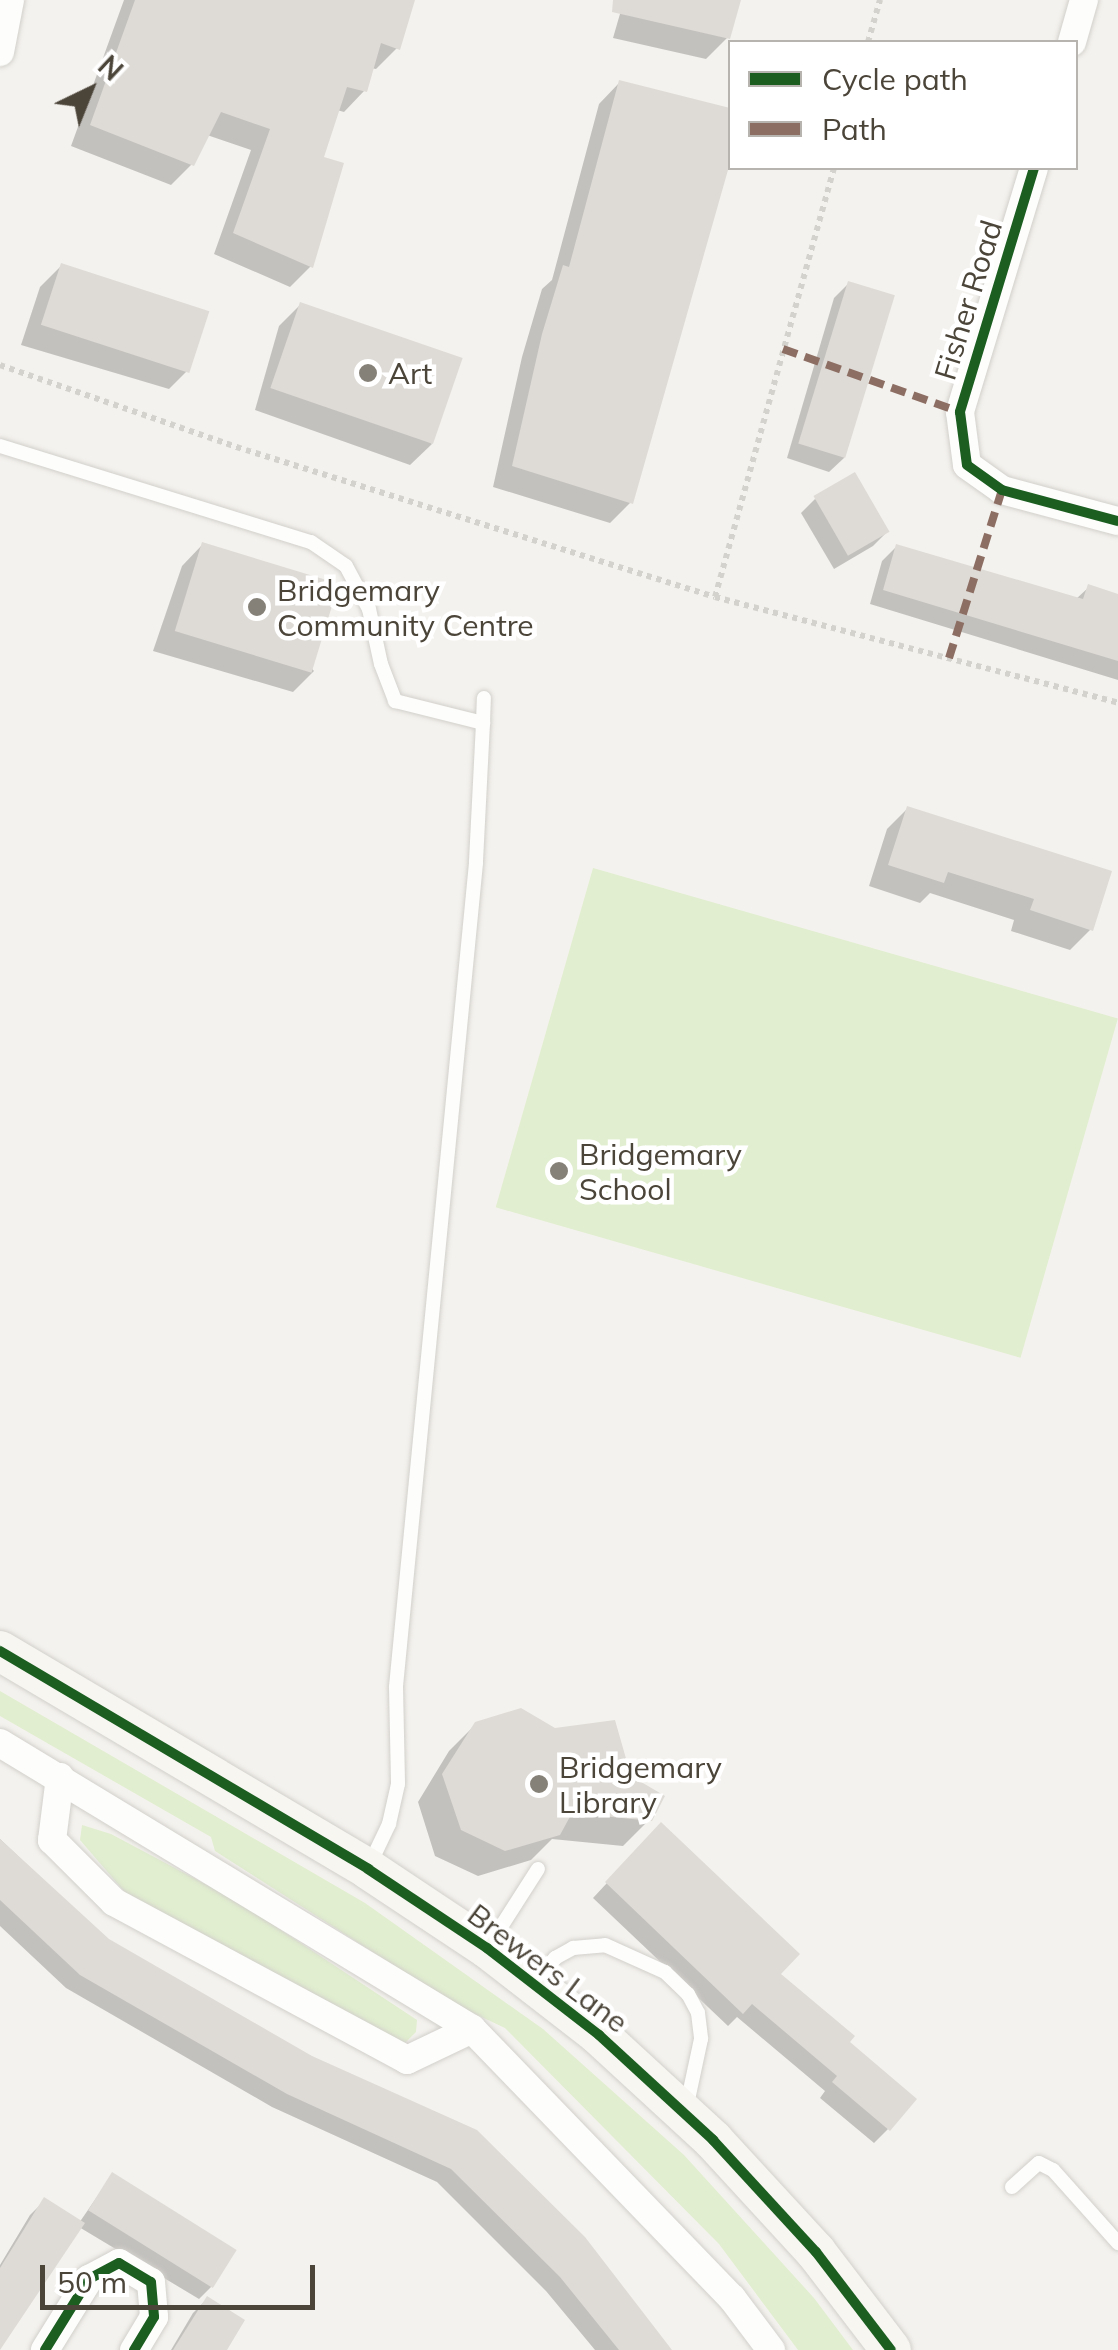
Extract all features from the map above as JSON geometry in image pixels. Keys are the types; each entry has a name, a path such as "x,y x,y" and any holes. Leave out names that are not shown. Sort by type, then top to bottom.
{"street":[{"path":"0,52 10,0"},
{"path":"1073,40 1084,0"},
{"name":"Fisher Road","path":"1033,170 960,412 966,465 1002,490 1118,521"},
{"name":"Brewers Lane","path":"0,1650 368,1870 487,1948 599,2035 684,2113 816,2252 892,2350"},
{"path":"0,1744 472,2029 732,2298 770,2350"},
{"path":"60,1777 52,1840 114,1902 408,2060 472,2029"},
{"path":"46,2350 89,2279 119,2263 151,2282 154,2317 134,2350"}],"lane":[{"path":"0,446 311,542 346,566 370,609 381,664 396,701 483,723"},
{"path":"368,1870 389,1824 398,1784 396,1687 476,863 484,698"},
{"path":"487,1948 538,1869"},
{"path":"532,1983 555,1958 573,1948 604,1945 665,1972 688,1994 698,2012 701,2040 684,2113"},
{"path":"1012,2186 1038,2163 1053,2170 1118,2243"}],"path":[{"path":"869,40 880,0"},
{"path":"715,597 833,170"},
{"path":"0,364 246,450 715,597 1118,703"}],"green space":[{"path":"593,868 1118,1018 1021,1358 496,1207"},
{"path":"0,1691 365,1903 543,2029 684,2155 814,2298 853,2350 798,2350 719,2244 505,2028 454,2004 215,1851 211,1837 0,1716"},
{"path":"82,1825 111,1834 237,1901 417,2020 416,2032 400,2048 130,1898 80,1840"}],"building":[{"path":"135,0 415,0 400,50 381,43 367,92 347,87 324,157 344,163 313,268 233,233 270,129 221,112 194,166 90,125"},
{"path":"613,0 741,0 730,39 612,12"},
{"path":"619,80 728,107 728,170 633,504 512,466 542,334 563,265 569,267"},
{"path":"61,263 209,311 189,373 41,325"},
{"path":"848,281 895,295 845,458 798,444"},
{"name":"Art","path":"300,302 463,358 433,444 270,388"},
{"path":"855,472 890,532 848,556 813,496"},
{"name":"Bridgemary Community Centre","path":"202,542 339,584 312,673 175,631"},
{"path":"896,544 1083,599 1088,584 1118,594 1118,661 883,590"},
{"path":"907,806 1112,871 1093,931 1030,910 1034,899 948,872 944,883 888,865"},
{"name":"Bridgemary Library","path":"521,1708 555,1728 615,1720 631,1776 665,1796 652,1821 572,1813 560,1835 505,1851 461,1830 442,1774 475,1722"},
{"path":"661,1822 800,1954 781,1974 855,2036 850,2042 917,2099 890,2131 832,2082 837,2076 752,2004 743,2014 605,1882"},
{"path":"0,1839 109,1939 312,2056 477,2130 585,2237 672,2350 619,2350 560,2277 451,2169 287,2094 80,1975 0,1900"},
{"path":"112,2172 237,2250 213,2288 88,2210"},
{"path":"44,2197 85,2223 0,2350 0,2268"},
{"path":"207,2296 245,2320 227,2350 173,2350"}],"marked path":[{"path":"783,349 960,412"},
{"path":"949,658 1002,490"}],"cycle path":[{"path":"1033,170 960,412 967,465 1002,490 1118,521"},
{"path":"0,1651 368,1869 487,1948 599,2035 713,2140 816,2252 891,2350"},
{"path":"45,2350 89,2279 119,2263 151,2282 154,2317 134,2350"}],"place":[{"name":"Art","path":"368,373"},
{"name":"Bridgemary Community Centre","path":"257,607"},
{"name":"Bridgemary School","path":"559,1171"},
{"name":"Bridgemary Library","path":"539,1784"}]}
